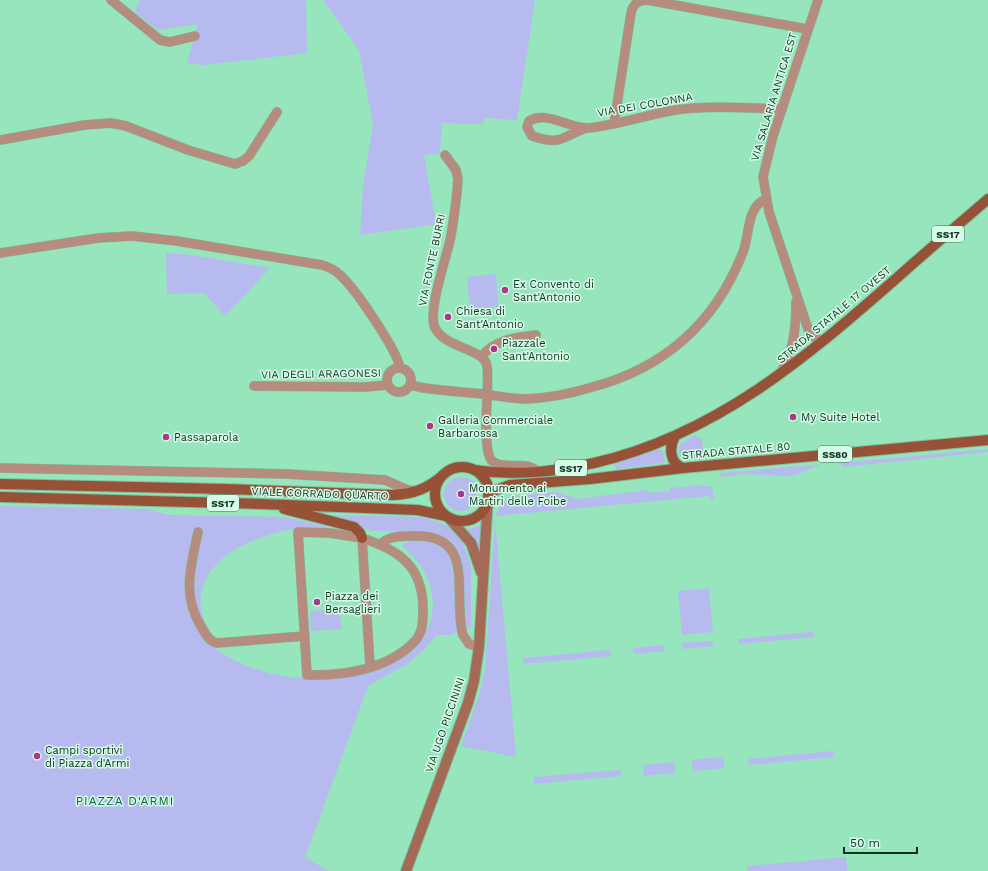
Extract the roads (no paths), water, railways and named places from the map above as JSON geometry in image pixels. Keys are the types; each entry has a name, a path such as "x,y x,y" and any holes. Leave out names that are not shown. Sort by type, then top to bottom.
{"main road":[{"name":"STRADA STATALE 17 OVEST","path":"474,470 507,474 540,473 568,469 617,458 643,450 675,436 734,406 778,377 827,339 988,199"},
{"path":"675,436 671,445 672,455 676,464 683,468"},
{"name":"STRADA STATALE 80","path":"488,495 510,485 590,479 683,468 988,440"},
{"path":"465,467 474,470 484,480 488,495 483,510 474,517 460,521 448,517 437,505 435,495 436,485 442,476 456,468 465,467"},
{"name":"VIALE CORRADO QUARTO","path":"0,484 225,488 380,495 410,494 425,488 442,476"},
{"name":"VIA UGO PICCININI","path":"406,871 468,703 474,681 479,647 488,495"},
{"name":"VIALE CORRADO QUARTO","path":"0,497 418,510 448,517"},
{"path":"261,504 354,527 359,531 362,538"},
{"name":"VIA UGO PICCININI","path":"448,517 463,532 474,549 480,567 482,582"}],"street":[{"path":"111,0 160,40 170,42 195,36"},
{"path":"614,124 632,10 640,1 648,0 807,29"},
{"name":"VIA SALARIA ANTICA EST","path":"818,0 781,110 764,169 766,199 796,294 811,334 817,340 827,339"},
{"name":"VIA DEI COLONNA","path":"586,128 542,118 529,121 527,127 532,136 555,141 564,139 586,128 614,124 664,112 699,108 781,110"},
{"path":"0,140 84,125 110,123 126,126 188,150 235,164 243,162 249,156 278,112"},
{"name":"VIA FONTE BURRI","path":"445,155 456,170 458,178 451,235 434,306 433,321 438,331 447,340 482,356"},
{"path":"400,368 389,373 388,385 393,391 401,392 410,385 424,388 529,398 570,393 624,377 666,354 689,336 722,295 743,252 753,211 758,204 766,199"},
{"path":"0,253 108,237 132,236 166,239 316,263 332,269 352,288 397,356 400,368 410,374 410,385"},
{"name":"VIA SALARIA ANTICA EST","path":"778,377 788,359 792,344 796,294"},
{"path":"536,336 502,342 490,348 482,356 487,367 486,394 488,448 490,457 496,463 530,466 540,473"},
{"name":"VIA DEGLI ARAGONESI","path":"254,386 365,387 388,385"},
{"name":"VIALE CORRADO QUARTO","path":"0,468 288,474 385,480 410,490 425,488"},
{"path":"198,532 191,559 190,597 195,616 211,641 217,643 305,636"},
{"path":"298,532 330,533 362,538 381,544 404,559 416,574 422,591 423,621 419,634 406,649 393,658 340,674 307,675 298,532"},
{"path":"381,544 390,538 420,536 438,538 448,544 453,551 457,563 462,632 467,642 472,646 479,647"},
{"path":"362,538 370,666"}],"place":[{"name":"Ex Convento di Sant'Antonio","path":"505,290"},
{"name":"Chiesa di Sant'Antonio","path":"448,317"},
{"name":"Piazzale Sant'Antonio","path":"494,349"},
{"name":"My Suite Hotel","path":"793,417"},
{"name":"Galleria Commerciale Barbarossa","path":"430,426"},
{"name":"Passaparola","path":"166,437"},
{"name":"Monumento ai Martiri delle Foibe","path":"461,494"},
{"name":"Piazza dei Bersaglieri","path":"317,602"},
{"name":"Campi sportivi di Piazza d'Armi","path":"37,756"}],"district":[{"name":"PIAZZA D'ARMI","path":"125,801"}]}
